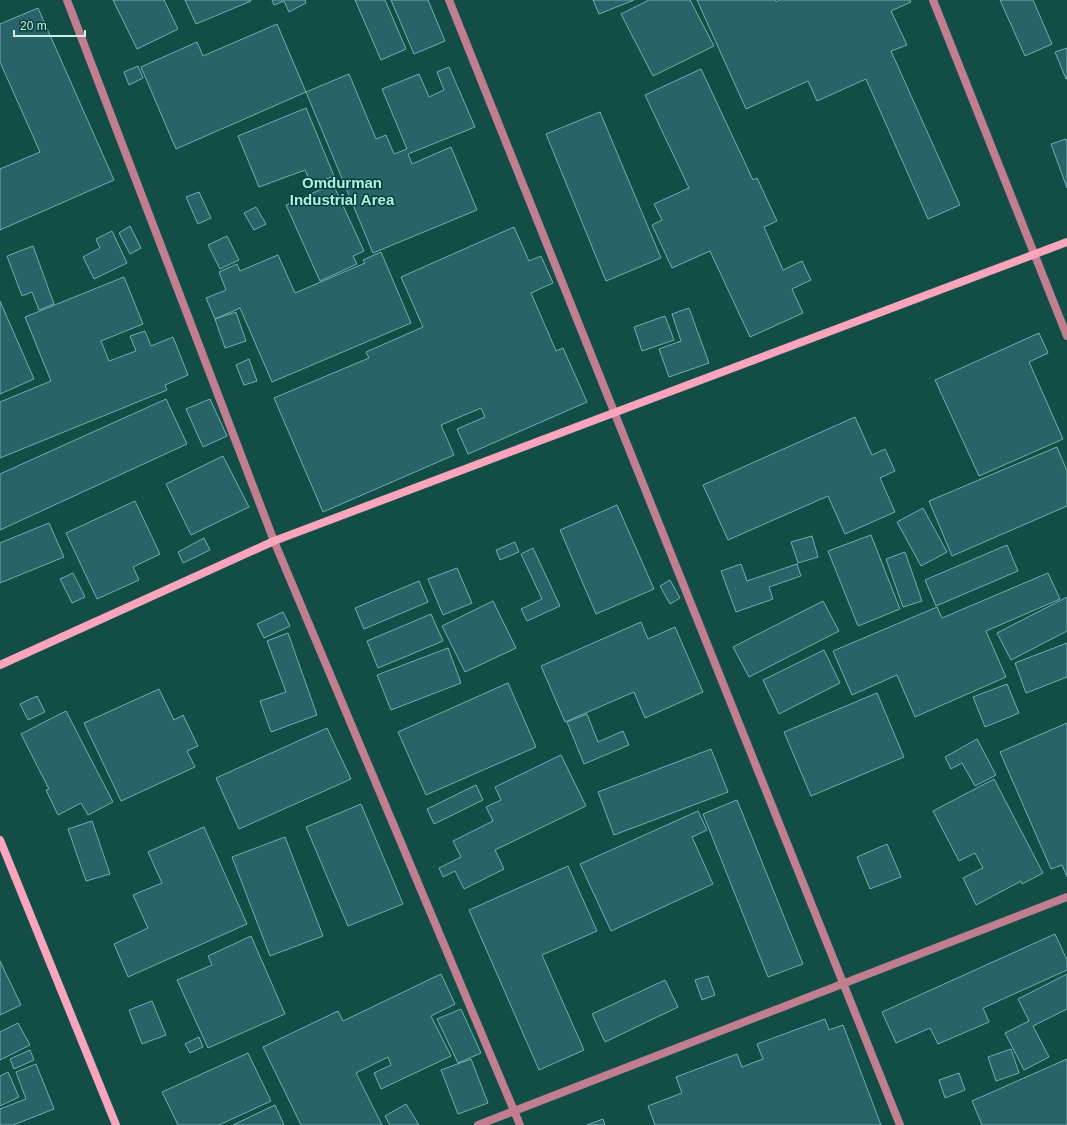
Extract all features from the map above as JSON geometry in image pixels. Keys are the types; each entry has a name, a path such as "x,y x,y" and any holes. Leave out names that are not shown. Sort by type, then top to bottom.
{"street":[{"path":"0,665 274,541 1035,256 1067,242"},
{"path":"0,840 116,1125"}],"lane":[{"path":"67,0 274,541 515,1110 520,1125"},
{"path":"449,0 900,1125"},
{"path":"933,0 1067,336"},
{"path":"478,1125 1067,897"}],"building":[{"path":"113,0 164,0 178,29 137,49"},
{"path":"185,0 251,0 251,1 196,24"},
{"path":"272,0 305,0 306,3 289,12 284,1 274,5"},
{"path":"355,0 385,0 406,49 381,60"},
{"path":"391,0 428,0 445,41 414,54"},
{"path":"593,0 634,0 599,14"},
{"path":"649,0 690,0 714,46 653,76 621,14"},
{"path":"697,0 775,0 776,2 779,0 910,0 911,2 891,11 907,45 891,51 960,205 928,219 866,79 817,101 808,81 746,109"},
{"path":"1000,0 1033,0 1052,44 1025,56"},
{"path":"38,8 114,180 0,230 0,169 40,152 0,62 0,24"},
{"path":"277,24 306,92 176,149 141,67 197,42 203,56"},
{"path":"1067,48 1067,79 1066,79 1055,52"},
{"path":"138,66 143,78 129,85 124,72"},
{"path":"449,67 475,127 408,154 412,164 451,147 477,210 373,253 306,92 349,74 376,139 386,135 394,154 407,149 382,89 419,74 429,97 444,90 437,72"},
{"path":"701,69 753,180 757,178 777,221 764,227 783,270 802,261 811,280 792,289 803,313 750,337 710,251 672,268 652,225 662,220 654,204 689,188 645,95"},
{"path":"306,108 334,176 312,185 305,170 259,187 238,136"},
{"path":"600,112 661,258 606,281 546,134"},
{"path":"1066,139 1067,143 1067,188 1051,144"},
{"path":"333,184 364,251 353,256 357,264 320,281 286,205"},
{"path":"199,192 211,218 198,224 186,197"},
{"path":"256,207 266,224 254,230 244,213"},
{"path":"130,226 141,248 130,254 119,233"},
{"path":"514,227 529,261 541,256 553,283 531,293 556,351 563,348 587,402 468,454 457,429 485,417 481,408 441,425 454,455 323,512 274,398 369,358 366,352 423,327 401,277"},
{"path":"112,231 127,263 94,279 83,257 100,248 96,239"},
{"path":"227,236 239,260 220,269 208,245"},
{"path":"33,246 54,304 39,310 32,292 22,296 7,256"},
{"path":"381,252 411,323 272,382 240,308 215,319 206,298 226,290 219,272 237,264 240,271 278,255 295,293 365,263 363,260"},
{"path":"124,277 143,324 101,341 109,361 136,351 130,336 145,331 151,346 173,337 188,375 165,385 167,390 0,458 0,402 51,381 25,317"},
{"path":"0,301 34,379 0,394"},
{"path":"689,308 709,363 669,377 659,349 681,341 672,314"},
{"path":"236,312 246,341 225,348 215,319"},
{"path":"665,316 674,340 642,351 634,327"},
{"path":"1039,333 1048,353 1029,362 1063,439 979,476 935,380"},
{"path":"249,359 257,381 244,385 236,365"},
{"path":"166,399 187,444 0,530 0,474"},
{"path":"210,399 227,436 203,447 186,409"},
{"path":"855,417 872,455 885,449 895,471 880,478 895,512 845,534 828,496 728,540 703,485"},
{"path":"1057,447 1067,471 1067,506 952,556 929,501"},
{"path":"223,456 249,507 191,535 166,484"},
{"path":"135,501 160,554 133,567 139,580 97,599 66,533"},
{"path":"617,505 654,589 596,614 560,530"},
{"path":"923,508 947,552 921,566 897,522"},
{"path":"49,523 64,557 0,583 0,543"},
{"path":"871,535 900,609 858,626 828,551"},
{"path":"812,536 818,557 798,563 791,542"},
{"path":"204,538 210,550 183,563 178,552"},
{"path":"515,542 519,552 500,560 496,550"},
{"path":"1007,545 1018,571 936,606 925,580"},
{"path":"533,548 560,606 527,621 521,609 542,599 521,554"},
{"path":"905,552 922,601 903,607 886,559"},
{"path":"741,564 747,581 797,564 801,576 769,587 773,599 736,612 721,571"},
{"path":"457,568 472,603 443,615 428,579"},
{"path":"73,573 85,597 72,603 60,579"},
{"path":"1048,573 1060,599 986,631 1006,677 915,717 897,675 852,695 833,651 937,607 942,618"},
{"path":"670,580 680,598 670,604 660,586"},
{"path":"419,581 428,602 364,629 355,608"},
{"path":"1067,597 1067,631 1011,660 997,633"},
{"path":"493,601 516,648 465,672 442,626"},
{"path":"823,601 839,631 749,677 733,647"},
{"path":"283,612 290,626 264,638 257,624"},
{"path":"431,614 443,641 378,668 367,641"},
{"path":"641,622 648,639 675,627 703,692 645,718 634,692 565,722 541,666"},
{"path":"288,633 317,715 271,732 260,701 286,692 267,641"},
{"path":"1067,643 1067,677 1026,693 1015,663"},
{"path":"448,648 461,683 391,710 377,675"},
{"path":"824,650 840,683 779,714 763,680"},
{"path":"508,683 536,747 426,795 398,732"},
{"path":"1007,684 1019,713 985,727 973,697"},
{"path":"159,689 174,720 183,715 198,746 187,751 195,767 121,801 84,723"},
{"path":"877,693 904,757 811,796 784,732"},
{"path":"37,696 45,712 28,720 20,704"},
{"path":"66,711 113,802 88,815 81,803 58,815 46,790 49,789 21,734"},
{"path":"587,714 598,742 623,731 629,745 584,764 567,722"},
{"path":"1067,723 1067,877 1062,865 1051,869 1000,752"},
{"path":"327,728 351,779 239,829 216,778"},
{"path":"977,739 996,775 975,786 962,763 951,769 945,757"},
{"path":"711,749 728,792 614,835 598,792"},
{"path":"561,755 586,806 495,850 504,869 464,889 455,871 443,877 439,868 461,857 453,841 493,821 486,807 501,800 495,787"},
{"path":"994,779 1043,873 1022,884 1021,881 976,905 963,878 983,868 975,853 959,861 933,811"},
{"path":"476,785 483,800 434,824 427,809"},
{"path":"737,800 803,964 768,977 703,814"},
{"path":"361,804 403,904 348,926 306,827"},
{"path":"698,811 707,830 692,837 713,884 611,931 580,864"},
{"path":"92,821 110,874 86,881 68,829"},
{"path":"204,827 247,924 128,977 114,944 148,928 133,895 162,883 148,852"},
{"path":"285,837 323,936 270,956 232,857"},
{"path":"887,844 901,877 870,889 857,857"},
{"path":"568,866 597,931 542,955 584,1050 539,1070 469,910"},
{"path":"1055,934 1067,960 1067,970 983,1008 989,1022 938,1044 930,1028 896,1043 882,1012"},
{"path":"251,936 285,1014 208,1048 177,980 212,965 208,956"},
{"path":"0,961 21,1005 0,1015"},
{"path":"441,974 455,1004 431,1016 451,1056 381,1089 374,1073 391,1065 388,1057 356,1073 382,1125 301,1125 263,1047 338,1011 343,1021"},
{"path":"1067,974 1067,1009 1033,1026 1049,1057 1024,1070 1005,1033 1029,1021 1018,999"},
{"path":"708,976 715,995 702,1000 695,980"},
{"path":"665,980 678,1007 605,1042 592,1014"},
{"path":"152,1001 166,1035 142,1044 129,1010"},
{"path":"461,1009 481,1053 458,1063 437,1019"},
{"path":"825,1019 829,1030 843,1025 881,1125 655,1125 648,1106 682,1093 676,1077 737,1054 742,1067 763,1059 757,1044"},
{"path":"18,1023 30,1045 0,1060 0,1032"},
{"path":"199,1037 203,1047 190,1053 185,1044"},
{"path":"1011,1049 1019,1073 996,1081 988,1057"},
{"path":"30,1050 34,1060 14,1069 10,1059"},
{"path":"248,1053 271,1101 219,1125 178,1125 162,1092"},
{"path":"471,1059 488,1103 458,1114 441,1070"},
{"path":"1067,1059 1067,1125 982,1125 972,1101"},
{"path":"36,1064 54,1109 13,1125 0,1125 0,1109 26,1099 16,1072"},
{"path":"8,1072 19,1097 0,1106 0,1076"},
{"path":"959,1073 965,1090 945,1098 939,1080"},
{"path":"406,1104 419,1125 390,1125 385,1116"},
{"path":"275,1105 284,1125 233,1125"},
{"path":"603,1119 605,1125 587,1125"}],"district":[{"name":"Omdurman Industrial Area","path":"342,192"}]}
